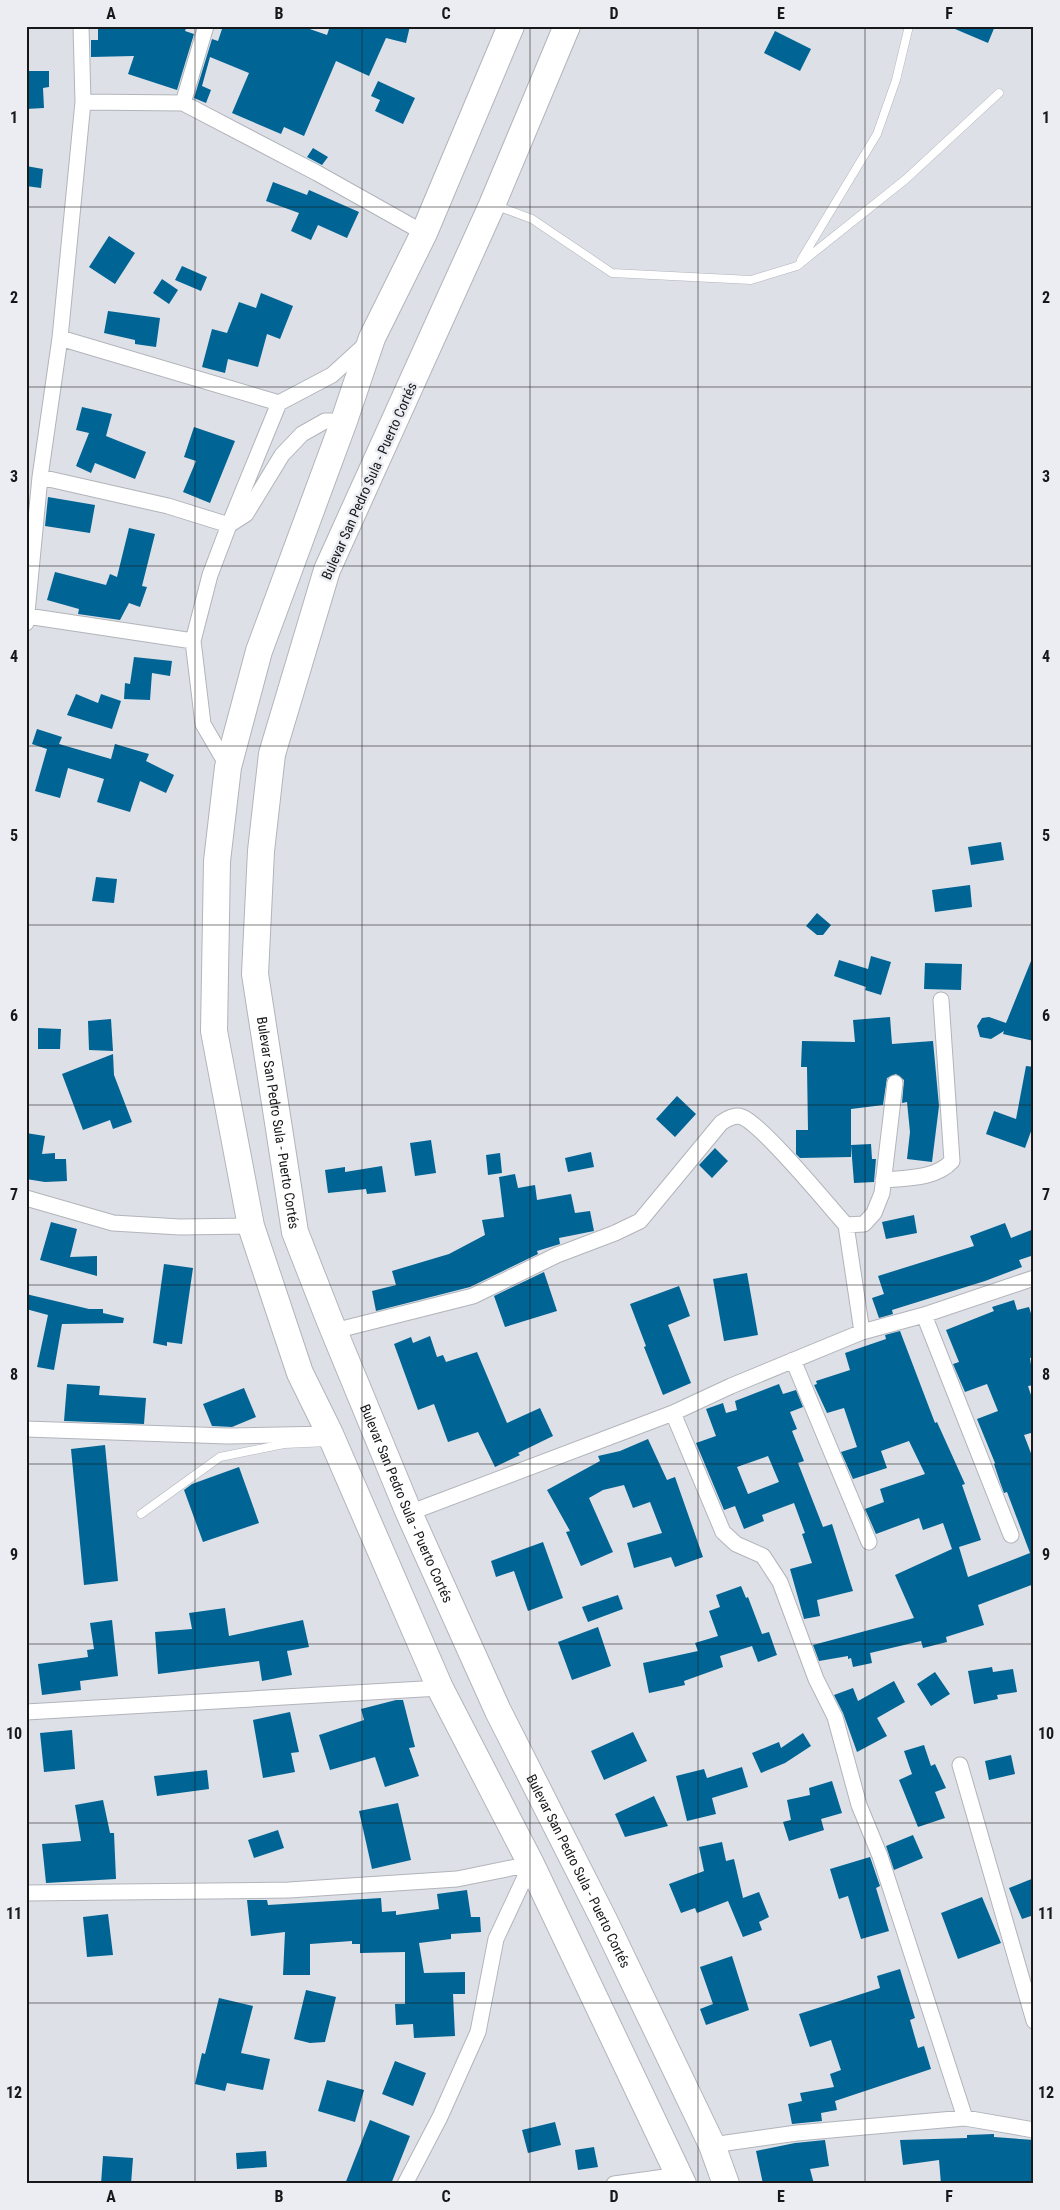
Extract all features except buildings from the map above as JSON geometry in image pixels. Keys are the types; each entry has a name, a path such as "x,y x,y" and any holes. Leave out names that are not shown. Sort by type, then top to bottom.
{"highway":[{"path":"511,26 424,233 372,338 344,421 259,652 228,767 217,861 214,1031 251,1226 300,1373 331,1437 440,1688 531,1864 682,2180"},
{"name":"Bulevar San Pedro Sula - Puerto Cortés","path":"567,26 492,205 327,570 272,754 261,851 255,974 295,1232 410,1513 498,1711 604,1920 712,2145 726,2184"}],"street":[{"path":"81,26 83,102 60,338 40,477 27,620 193,641"},
{"path":"183,103 206,26"},
{"path":"83,102 183,103 317,173 424,233"},
{"path":"60,338 279,403"},
{"path":"228,767 203,724 193,641 210,575 279,403 332,375 372,338"},
{"path":"229,525 246,514 282,455 302,434 325,421 344,421"},
{"path":"40,477 168,506 229,525"},
{"path":"884,1180 914,1178 944,1170 952,1161 941,1000"},
{"path":"846,1225 864,1224 874,1213 882,1193 895,1083"},
{"path":"334,1331 473,1296 557,1255 615,1233 640,1221 721,1123 730,1117 742,1117 766,1136 846,1225 862,1332"},
{"path":"26,1198 113,1223 180,1227 251,1226"},
{"path":"410,1513 673,1413 862,1332 924,1315 1034,1278"},
{"path":"924,1315 1011,1535"},
{"path":"793,1360 869,1542"},
{"path":"673,1413 723,1532 736,1544 763,1556 780,1582 816,1679 835,1717 859,1805 880,1856 964,2118"},
{"path":"26,1429 226,1436 331,1437"},
{"path":"26,1712 440,1688"},
{"path":"960,1765 1034,2021"},
{"path":"26,1894 289,1890 457,1879 531,1864"},
{"path":"405,2184 440,2117 478,2032 496,1939 531,1864"},
{"path":"712,2145 797,2133 964,2118 1034,2130"},
{"path":"614,2184 682,2180"}],"lane":[{"path":"797,266 877,134 896,80 909,26"},
{"path":"492,205 532,220 612,273 751,280 797,266 906,179 999,93"},
{"path":"141,1514 220,1457 331,1437"}]}
